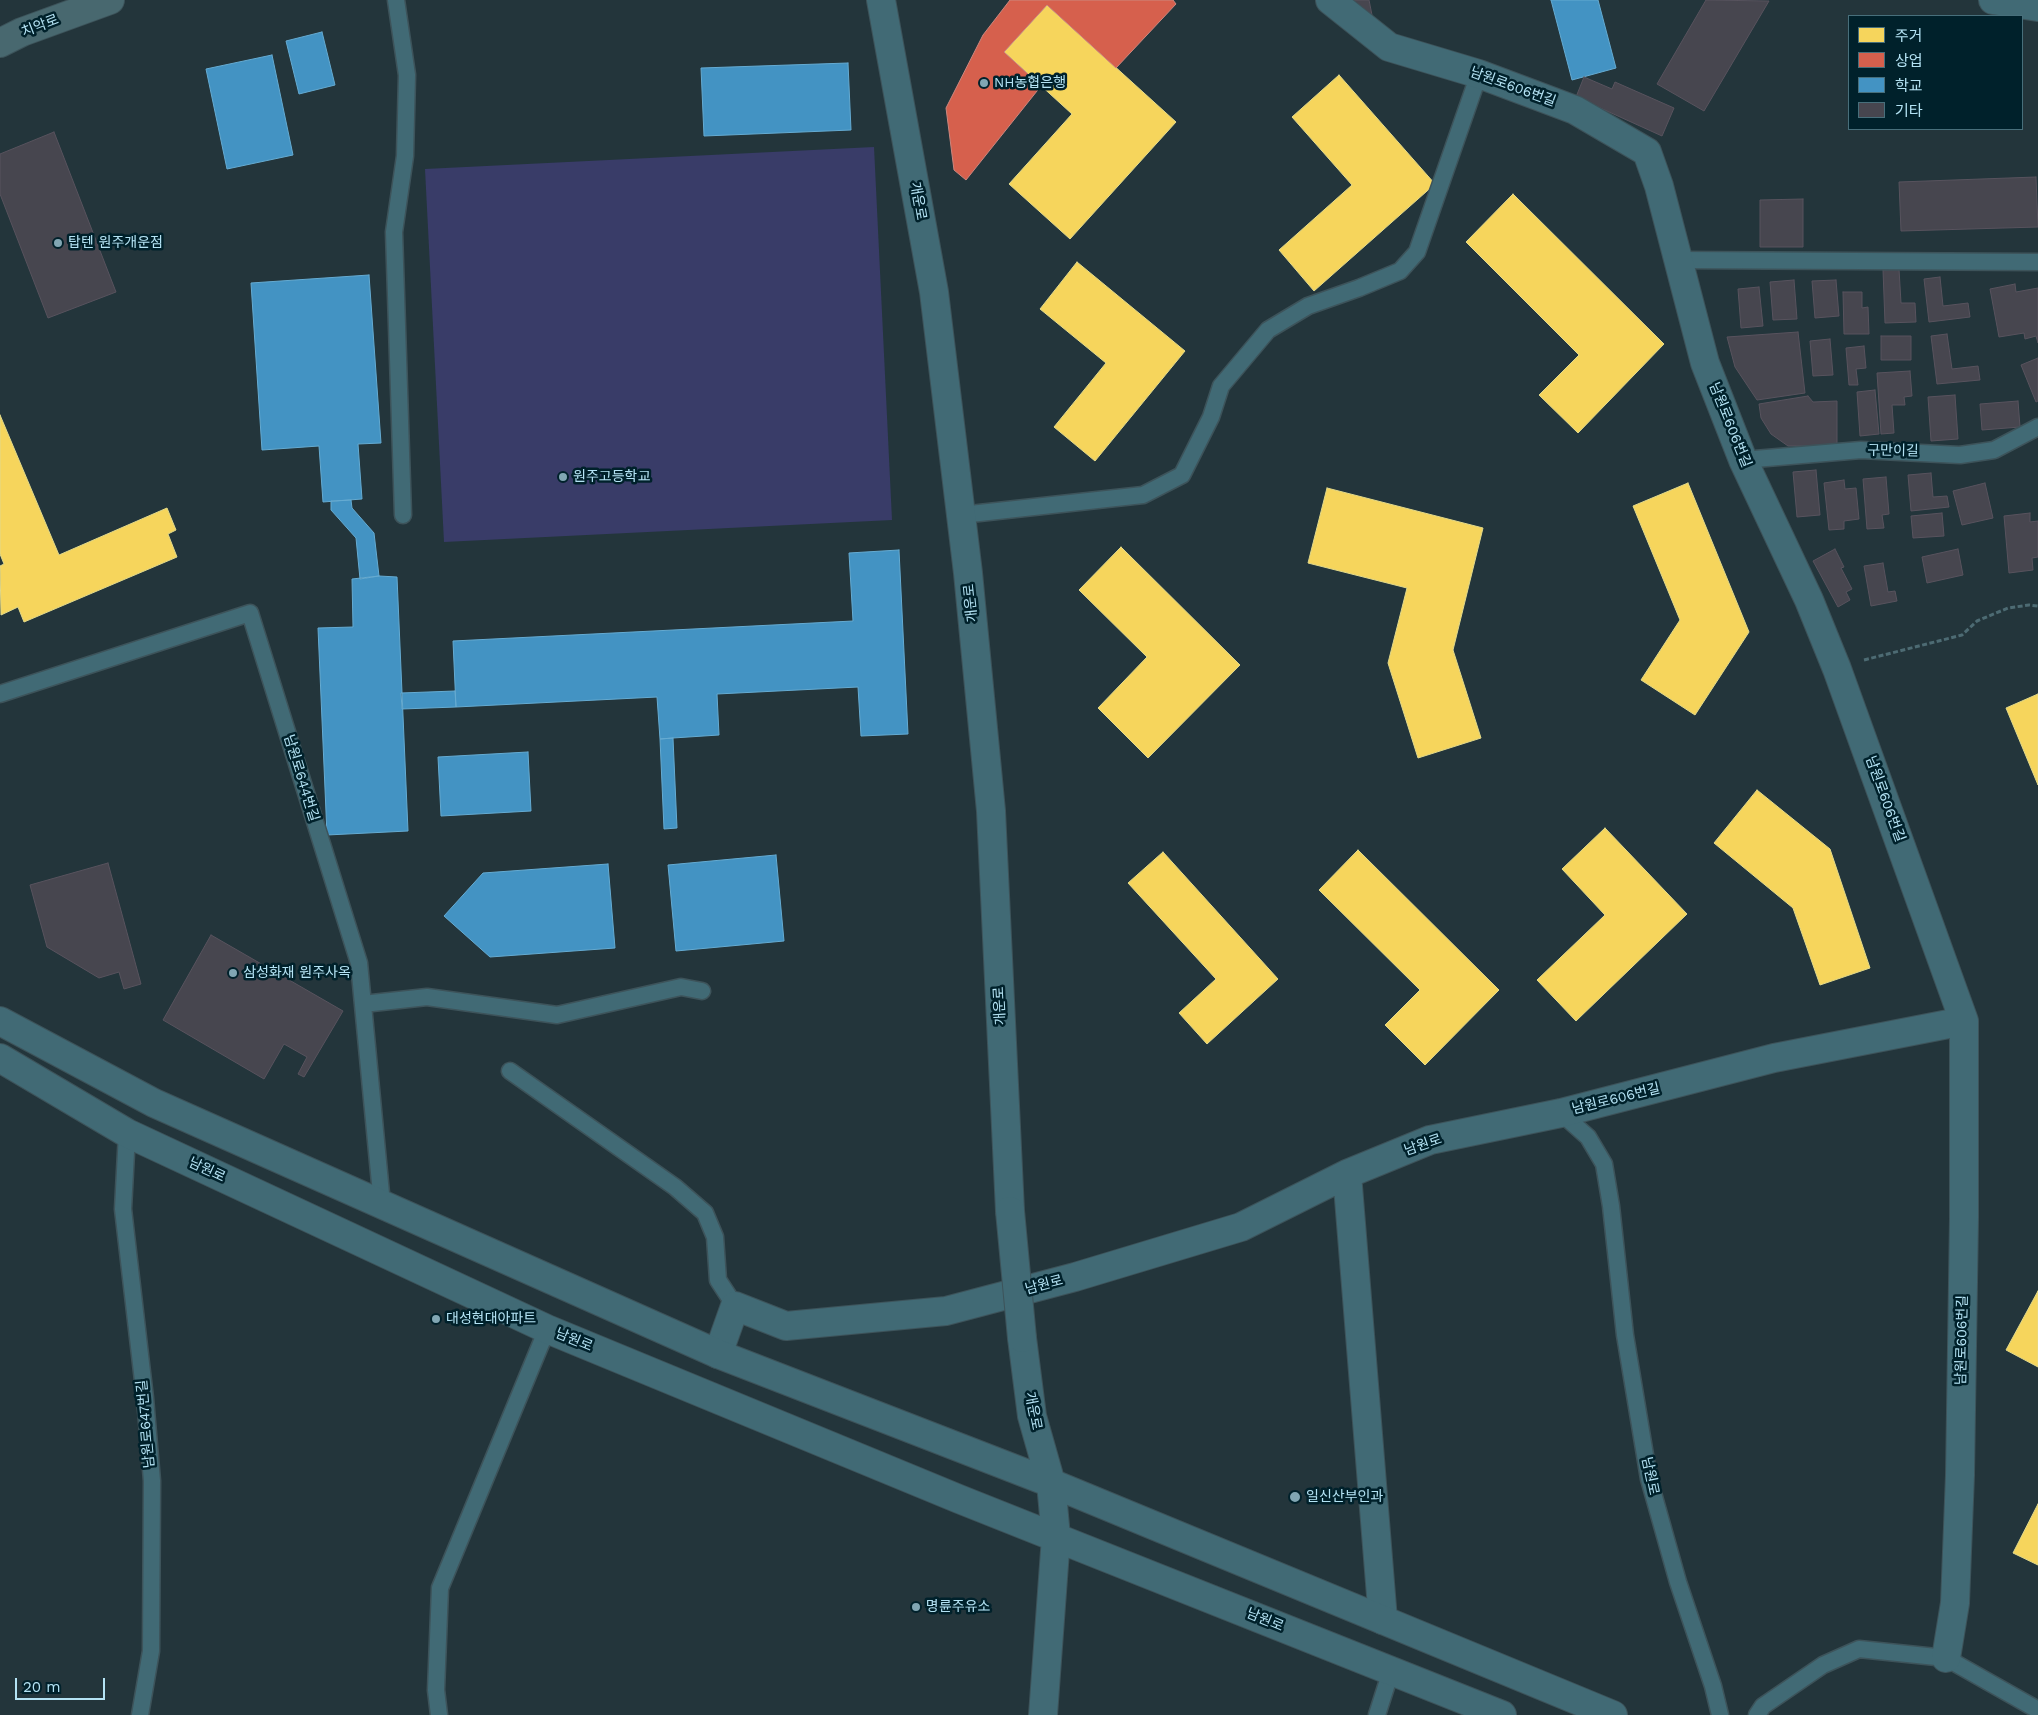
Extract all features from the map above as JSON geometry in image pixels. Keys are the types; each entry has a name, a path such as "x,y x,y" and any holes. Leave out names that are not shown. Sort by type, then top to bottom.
{"main road":[{"name":"치악로","path":"0,43 22,32 110,0"}],"street":[{"name":"개운로","path":"881,0 934,292 961,515 991,811 1010,1210 1022,1338 1032,1416 1050,1483"},
{"name":"남원로606번길","path":"1330,0 1389,47 1479,74 1575,110 1648,152 1659,186 1705,363 1742,460 1809,600 1838,668 1964,1021 1964,1218 1960,1475 1955,1603 1946,1658"},
{"path":"1993,0 2038,7"},
{"path":"0,1021 154,1103 718,1354 1050,1483 1613,1715"},
{"name":"남원로606번길","path":"1561,1113 1774,1058 1964,1021"},
{"name":"남원로","path":"0,1058 127,1133 547,1329 950,1495 1502,1715"},
{"name":"남원로","path":"734,1306 786,1326 946,1311 1075,1277 1241,1227 1348,1174 1430,1140 1561,1113"},
{"path":"1348,1174 1383,1620"},
{"path":"718,1354 734,1306"},
{"path":"1043,1715 1056,1536 1050,1483"}],"lane":[{"path":"396,0 407,75 405,156 394,232 403,515"},
{"path":"961,515 1143,495 1182,475 1211,418 1221,386 1268,330 1308,306 1400,271 1416,252 1479,74"},
{"path":"1677,260 2038,262"},
{"name":"구만이길","path":"1742,460 1861,450 1960,454 1994,450 2038,427"},
{"name":"남원로644번길","path":"0,694 250,614 359,963 382,1204"},
{"path":"363,1004 427,998 557,1015 681,987 702,991"},
{"path":"510,1071 675,1187 705,1213 715,1237 718,1280 734,1306"},
{"name":"남원로","path":"1561,1113 1588,1137 1604,1164 1611,1206 1624,1335 1649,1479 1678,1582 1713,1686 1720,1715"},
{"name":"남원로647번길","path":"127,1133 123,1209 145,1398 152,1481 151,1651 140,1715"},
{"path":"439,1715 436,1690 440,1588 547,1329"},
{"path":"1757,1715 1763,1706 1823,1665 1859,1649 1946,1658 2038,1710"},
{"path":"1377,1715 1391,1670"}],"path":[{"path":"1838,668 1962,635 1978,621 2008,608 2029,604 2038,606"}],"shaded area":[{"path":"874,147 892,520 444,542 425,169"}],"building: 주거":[{"path":"1047,5 1176,122 1070,239 1009,184 1072,114 1004,52"},
{"path":"1339,75 1435,184 1314,291 1279,250 1352,185 1292,117"},
{"path":"1513,194 1664,344 1578,433 1539,395 1579,355 1466,242"},
{"path":"1077,262 1185,351 1095,461 1054,427 1106,363 1040,309"},
{"path":"0,415 59,555 167,508 176,530 168,534 177,557 24,622 18,607 1,615 0,566 4,564 0,554"},
{"path":"1688,483 1749,632 1695,715 1641,680 1680,620 1633,506"},
{"path":"1327,488 1483,528 1453,650 1481,738 1418,758 1388,663 1407,588 1308,563"},
{"path":"1121,547 1240,665 1148,758 1098,708 1147,657 1079,590"},
{"path":"2038,694 2038,785 2006,708"},
{"path":"1757,790 1830,849 1870,968 1820,985 1793,908 1714,843"},
{"path":"1605,828 1687,914 1576,1021 1537,980 1605,915 1562,869"},
{"path":"1358,850 1499,990 1425,1065 1385,1025 1420,990 1319,890"},
{"path":"1163,852 1278,979 1207,1044 1179,1013 1216,979 1128,883"},
{"path":"2038,1291 2038,1367 2006,1350"},
{"path":"2038,1504 2038,1565 2013,1553"}],"building: 상업":[{"path":"1010,0 1173,0 1176,4 1116,68 1047,5 1004,52 1041,86 966,180 954,170 946,108 983,35"}],"building: 학교":[{"path":"1551,0 1598,0 1616,68 1572,80"},
{"path":"322,32 335,85 299,94 286,41"},
{"path":"272,55 293,155 227,169 206,69"},
{"path":"848,63 851,130 704,136 701,68"},
{"path":"369,275 381,443 358,444 362,499 323,502 319,446 262,450 251,283"},
{"path":"351,500 352,508 374,533 379,576 360,579 356,538 331,510 331,501"},
{"path":"899,550 908,734 861,736 858,687 717,694 719,735 660,739 657,697 456,707 453,641 853,621 849,553"},
{"path":"379,576 397,577 408,831 327,835 318,628 353,627 352,579"},
{"path":"455,691 456,707 402,709 401,693"},
{"path":"673,738 677,828 664,829 660,739"},
{"path":"528,752 531,811 441,816 438,757"},
{"path":"776,855 784,941 676,951 668,865"},
{"path":"608,864 615,948 490,957 444,916 483,873"}],"building: 기타":[{"path":"1346,0 1369,0 1372,15 1357,10"},
{"path":"1706,0 1769,1 1704,111 1657,84"},
{"path":"1584,77 1612,89 1615,82 1674,108 1662,136 1576,97"},
{"name":"탑텐 원주개운점","path":"54,132 116,292 48,318 0,194 0,154"},
{"path":"2036,177 2038,227 1901,231 1899,182"},
{"path":"1803,199 1803,247 1760,247 1760,200"},
{"path":"1899,269 1901,303 1915,303 1916,322 1885,323 1883,270"},
{"path":"1940,277 1943,306 1968,303 1970,317 1929,322 1924,279"},
{"path":"1794,280 1797,319 1773,320 1770,282"},
{"path":"1836,280 1839,316 1815,318 1812,281"},
{"path":"2015,284 2016,292 2038,288 2038,343 2036,336 2025,339 2024,333 1999,337 1990,289"},
{"path":"1759,287 1763,326 1741,328 1738,289"},
{"path":"1843,292 1862,292 1862,308 1868,307 1869,334 1844,334"},
{"path":"1798,332 1805,393 1757,400 1735,367 1727,337"},
{"path":"1947,334 1952,369 1978,366 1980,380 1937,384 1931,336"},
{"path":"1881,336 1911,336 1911,360 1881,360"},
{"path":"1830,339 1833,375 1813,376 1810,341"},
{"path":"1864,346 1866,368 1856,369 1858,385 1849,385 1846,348"},
{"path":"2038,358 2038,401 2036,402 2021,365"},
{"path":"1910,371 1912,396 1904,397 1905,405 1892,405 1894,433 1881,434 1877,373"},
{"path":"1875,390 1879,434 1860,436 1857,392"},
{"path":"1955,395 1958,439 1931,441 1928,397"},
{"path":"1808,396 1813,402 1837,401 1837,446 1788,446 1771,434 1761,418 1759,404"},
{"path":"2018,401 2020,427 1982,430 1980,404"},
{"path":"1816,470 1820,515 1797,517 1793,472"},
{"path":"1931,473 1933,497 1947,496 1949,507 1911,511 1908,475"},
{"path":"1886,477 1889,514 1882,515 1884,528 1867,529 1863,479"},
{"path":"1844,480 1845,489 1856,488 1859,519 1844,521 1844,529 1829,530 1824,483"},
{"path":"1985,483 1993,518 1962,525 1953,491"},
{"path":"1942,513 1944,536 1913,538 1911,516"},
{"path":"2030,513 2030,522 2038,521 2038,557 2032,558 2033,570 2009,573 2004,516"},
{"path":"1835,549 1844,567 1841,568 1852,589 1846,592 1850,600 1838,607 1813,561"},
{"path":"1958,549 1963,575 1927,583 1922,557"},
{"path":"1883,563 1888,592 1895,591 1897,601 1871,606 1864,566"},
{"path":"108,863 141,984 124,989 119,972 99,978 47,947 30,885"},
{"name":"삼성화재 원주사옥","path":"211,935 343,1011 304,1077 298,1074 307,1057 284,1044 264,1079 163,1020"}],"place":[{"name":"NH농협은행","path":"984,83"},
{"name":"탑텐 원주개운점","path":"58,243"},
{"name":"원주고등학교","path":"563,477"},
{"name":"삼성화재 원주사옥","path":"233,973"},
{"name":"대성현대아파트","path":"436,1319"},
{"name":"일신산부인과","path":"1295,1497"},
{"name":"명륜주유소","path":"916,1607"}]}
